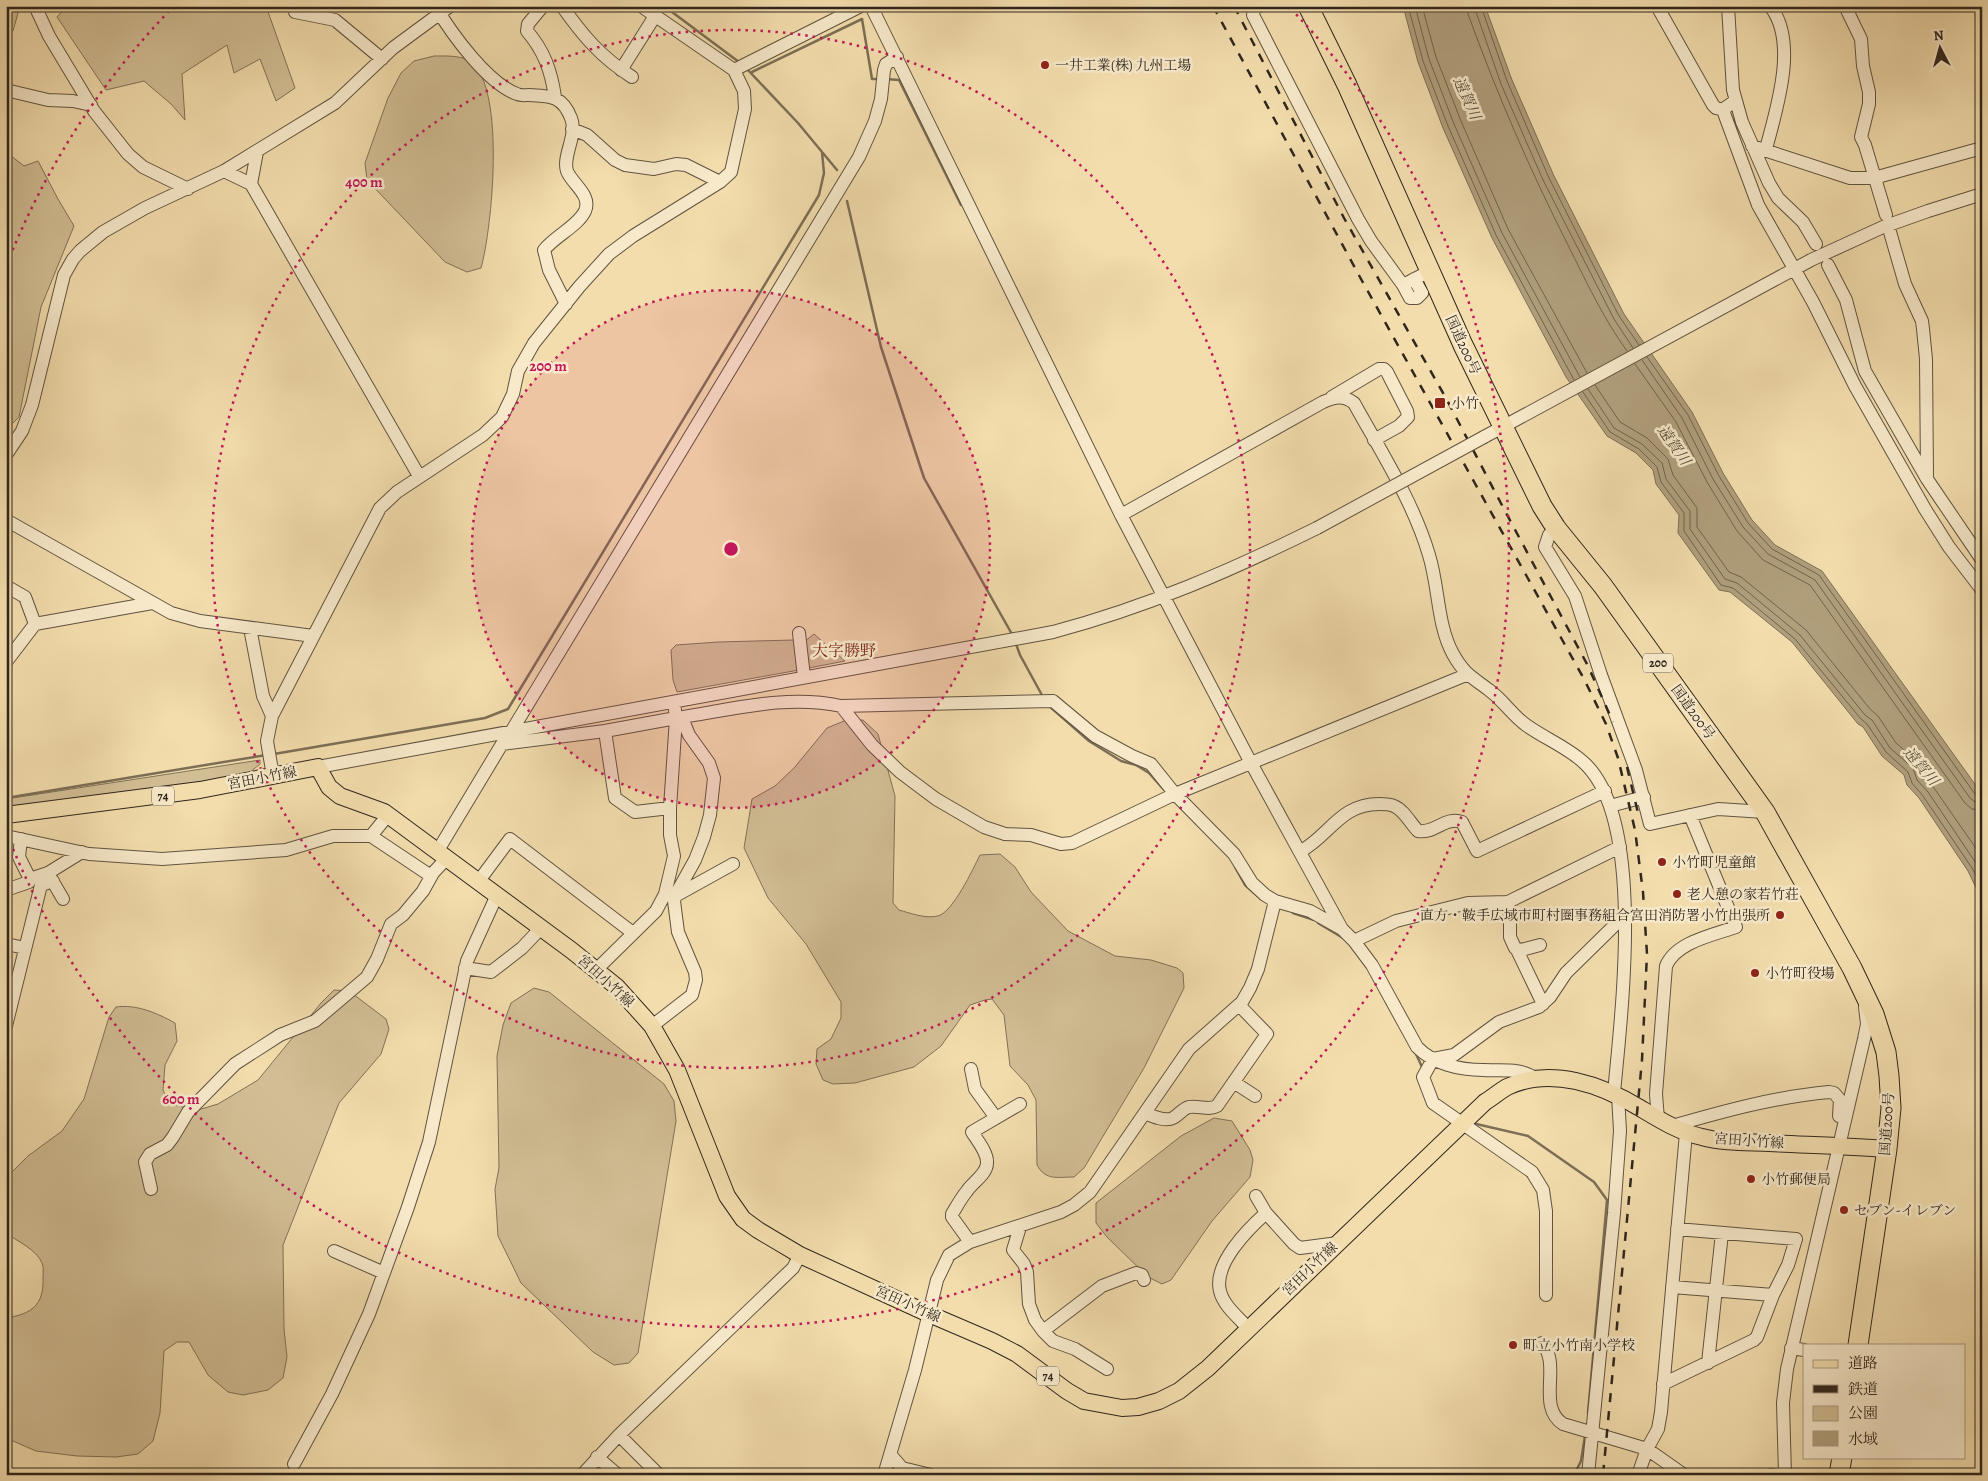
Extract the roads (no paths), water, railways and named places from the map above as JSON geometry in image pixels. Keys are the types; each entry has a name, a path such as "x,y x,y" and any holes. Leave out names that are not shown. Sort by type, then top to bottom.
{"highway":[{"name":"国道200号","path":"1308,6 1347,86 1422,275 1509,424 1542,506 1556,528 1603,586 1765,812 1862,987 1880,1033 1890,1076 1891,1108 1887,1149 1858,1344"},
{"path":"1839,1475 1842,1458"}],"main road":[{"name":"宮田小竹線","path":"6,815 163,796 318,767 329,787 340,796 388,816 541,928 617,987 652,1026 677,1070 727,1196 744,1219 800,1256 992,1341 1017,1354 1067,1391 1084,1401 1122,1408 1138,1407 1158,1401 1179,1391 1208,1368 1485,1102 1507,1087 1545,1078 1574,1080 1616,1094 1672,1126 1717,1140 1887,1149"}],"street":[{"path":"36,6 49,36 91,105 128,154 143,167 188,189"},
{"path":"543,6 528,24 526,30 538,43 546,58 552,78 554,97"},
{"path":"562,6 591,44 611,64 632,77"},
{"path":"272,776 267,741 272,716 380,508 397,492 419,476 483,435 502,417 513,394 518,371 534,343 609,254 633,236 720,182 731,172 745,109 744,91 736,69 641,6"},
{"path":"736,69 861,6"},
{"path":"871,6 1121,514 1251,763 1342,929"},
{"path":"1259,6 1254,9 1253,15 1371,241 1403,285 1410,298 1417,298 1422,293 1422,275 1403,285"},
{"path":"1657,6 1713,105 1724,110"},
{"path":"1728,6 1730,64 1735,100 1752,146 1778,198 1799,217 1816,244"},
{"path":"1766,149 1778,103 1783,62 1783,47 1779,25 1770,6"},
{"path":"1845,6 1859,33 1862,45 1863,66 1869,92 1869,104 1861,137 1865,144 1886,215"},
{"path":"6,454 22,431 32,406 60,288 64,275 73,259 103,232 145,208 224,171 335,103 382,59 442,9 474,60 500,84 518,95 554,97 561,102 572,119 571,146 566,164 567,171 584,195 587,203 586,210 580,218 550,242 544,250 549,270 566,304"},
{"path":"295,12 335,20 382,59"},
{"path":"621,70 655,16"},
{"path":"511,732 858,157 875,121 881,99 886,64 897,57"},
{"path":"10,91 48,100 73,101 91,105"},
{"path":"1724,110 1735,100"},
{"path":"1724,110 1758,205 1795,269 1855,386 1904,473 1949,547 1982,590"},
{"path":"572,129 587,135 615,160 625,165 654,169 676,164 686,164 720,182"},
{"path":"1752,146 1850,178 1874,178 1982,148"},
{"path":"251,184 257,152"},
{"path":"224,171 251,184 419,476"},
{"path":"318,767 674,702 804,676 1015,640 1084,624 1164,598 1255,559 1317,528 1795,269 1883,227 1982,194"},
{"path":"1890,232 1905,284 1922,320 1926,359 1927,478"},
{"path":"1828,265 1846,300 1864,371 1927,478 1982,560"},
{"path":"1121,514 1379,369 1384,369 1388,372 1407,410 1408,416 1399,426 1374,440"},
{"path":"1323,402 1340,397 1354,403 1411,508 1430,556 1445,637 1453,655 1466,675 1489,690 1526,725 1567,749 1583,761 1595,773 1605,791 1610,806 1620,847 1625,915 1625,962 1616,1094 1620,1131 1614,1213 1588,1475"},
{"path":"6,520 152,603 184,618 313,636"},
{"path":"1556,528 1549,535 1545,547 1575,596 1601,675 1631,753 1650,824 1718,809 1765,812"},
{"path":"6,586 25,597 35,624"},
{"path":"6,662 35,624 152,603"},
{"path":"250,628 263,696 272,716"},
{"path":"799,637 804,676"},
{"path":"841,706 872,745 900,772 936,799 984,827 1005,834 1031,835 1061,844 1072,843 1175,794 1466,675"},
{"path":"151,1189 145,1162 150,1154 167,1145 174,1138 188,1112 235,1064 280,1035 315,1021 367,977 392,924 423,891 502,744 605,731 789,701 820,701 841,706 1047,701 1101,740 1151,764 1175,794 1234,854 1252,883 1265,895 1275,901 1310,911 1342,929 1354,941 1372,965 1423,1053 1434,1059 1462,1068 1515,1070 1528,1073 1536,1079"},
{"path":"652,1026 685,1002 695,988 696,972 675,922 674,902 675,896 695,860 704,837 710,815 714,778 709,763 679,718 674,702"},
{"path":"596,970 656,911 663,901 674,856 670,835 670,808 679,718"},
{"path":"605,731 615,798 635,812 670,808"},
{"path":"1300,852 1314,844 1332,824 1351,810 1367,805 1384,804 1394,805 1418,831 1431,831 1448,821 1456,820 1462,822 1477,851 1605,791"},
{"path":"1610,806 1644,797"},
{"path":"371,836 388,816"},
{"path":"1638,1475 1647,1449 1658,1429 1678,1229 1672,1126 1656,1094 1666,966 1669,958 1681,947 1736,926 1690,816"},
{"path":"6,836 82,852 162,859 286,850 333,836 371,836 431,876"},
{"path":"21,839 19,857 30,879"},
{"path":"478,882 510,839 633,934"},
{"path":"1354,941 1405,918 1468,903 1506,902 1620,847"},
{"path":"6,1026 11,990 26,948 41,885 82,852"},
{"path":"663,901 733,864"},
{"path":"6,890 29,882 30,879 50,877"},
{"path":"50,877 63,899"},
{"path":"294,1464 332,1394 369,1314 408,1207 429,1142 465,968 497,896"},
{"path":"884,1475 937,1280 943,1264 949,1255 970,1242 1061,1212 1074,1205 1090,1192 1195,1042 1239,1005 1250,988 1258,969 1275,901"},
{"path":"1506,902 1510,916 1511,944 1517,950 1542,1004"},
{"path":"1546,1294 1546,1211 1543,1190 1532,1172 1433,1103 1423,1078 1434,1059 1454,1055 1499,1022 1527,1013 1542,1004 1566,973 1625,915"},
{"path":"465,968 491,972 522,948 541,928"},
{"path":"6,944 26,948"},
{"path":"1517,950 1540,945"},
{"path":"1771,1475 1785,1474 1783,1403 1798,1349 1837,1146 1867,1024 1862,987"},
{"path":"1145,1113 1165,1119 1173,1118 1183,1109 1191,1106 1212,1109 1217,1106 1235,1083 1267,1034 1239,1005"},
{"path":"971,1069 975,1089 996,1118"},
{"path":"1235,1083 1256,1096"},
{"path":"1672,1126 1776,1098 1828,1092 1834,1093 1840,1100 1837,1146"},
{"path":"970,1242 952,1217 952,1214 967,1189 983,1173 987,1166 985,1155 972,1132 1020,1104"},
{"path":"1256,1196 1266,1213 1294,1244 1300,1248 1338,1243"},
{"path":"1248,1328 1225,1301 1220,1292 1219,1283 1231,1250 1245,1231 1266,1213"},
{"path":"1020,1227 1013,1246 1027,1272 1029,1304 1035,1320 1053,1341 1075,1349 1107,1369"},
{"path":"1663,1384 1758,1337 1773,1295 1788,1265 1796,1239 1678,1229"},
{"path":"1708,1362 1722,1233"},
{"path":"334,1252 384,1273"},
{"path":"582,1475 619,1435 793,1268 800,1256"},
{"path":"1043,1331 1102,1286 1136,1273 1142,1275 1144,1280"},
{"path":"1672,1287 1773,1295"},
{"path":"1542,1343 1548,1349 1551,1404 1556,1419 1563,1424 1647,1449 1684,1475"},
{"path":"619,1435 659,1475"},
{"path":"890,1454 902,1468 931,1475"},
{"path":"597,1457 618,1475"}],"water":[{"name":"遠賀川","path":"1403,6 1485,6 1512,80 1554,176 1624,314 1692,412 1723,473 1752,520 1775,545 1822,571 1982,794 1982,900 1968,871 1919,798 1907,785 1904,775 1882,756 1863,727 1858,724 1792,642 1730,592 1719,590 1678,533 1679,515 1656,484 1653,470 1636,453 1607,436 1566,377 1492,238 1443,128 1418,62"}],"waterway":[{"path":"664,6 739,62"},
{"path":"752,72 862,19 872,79 878,79"},
{"path":"747,69 798,123 837,170"},
{"path":"886,79 899,80 961,205"},
{"path":"274,754 485,718 508,709 819,195 824,173 822,152"},
{"path":"847,201 881,347 924,478 1013,636"},
{"path":"1016,644 1043,697"},
{"path":"1048,705 1089,741 1121,761 1136,765 1149,773 1165,791"},
{"path":"6,798 266,755"},
{"path":"1235,867 1245,885 1261,899"},
{"path":"1293,913 1314,920"},
{"path":"1318,923 1343,938"},
{"path":"1416,1054 1422,1067"},
{"path":"1472,1123 1528,1136 1594,1182 1607,1200 1588,1413"},
{"path":"1574,1475 1581,1461 1585,1436"}],"railway":[{"path":"1213,6 1361,279 1584,679 1606,724 1618,758 1635,830 1643,892 1647,954 1642,1060 1603,1475"},
{"path":"1234,6 1344,218 1447,400 1588,666 1613,722"},
{"path":"1627,767 1638,813"}],"place":[{"name":"一井工業(株) 九州工場","path":"1045,65"},
{"name":"小竹","path":"1440,403"},
{"name":"小竹町児童館","path":"1662,862"},
{"name":"老人憩の家若竹荘","path":"1677,894"},
{"name":"直方・鞍手広域市町村圏事務組合宮田消防署小竹出張所","path":"1780,915"},
{"name":"小竹町役場","path":"1755,973"},
{"name":"小竹郵便局","path":"1751,1179"},
{"name":"セブン-イレブン","path":"1844,1210"},
{"name":"町立小竹南小学校","path":"1513,1345"}],"district":[{"name":"大字勝野","path":"844,651"}]}
